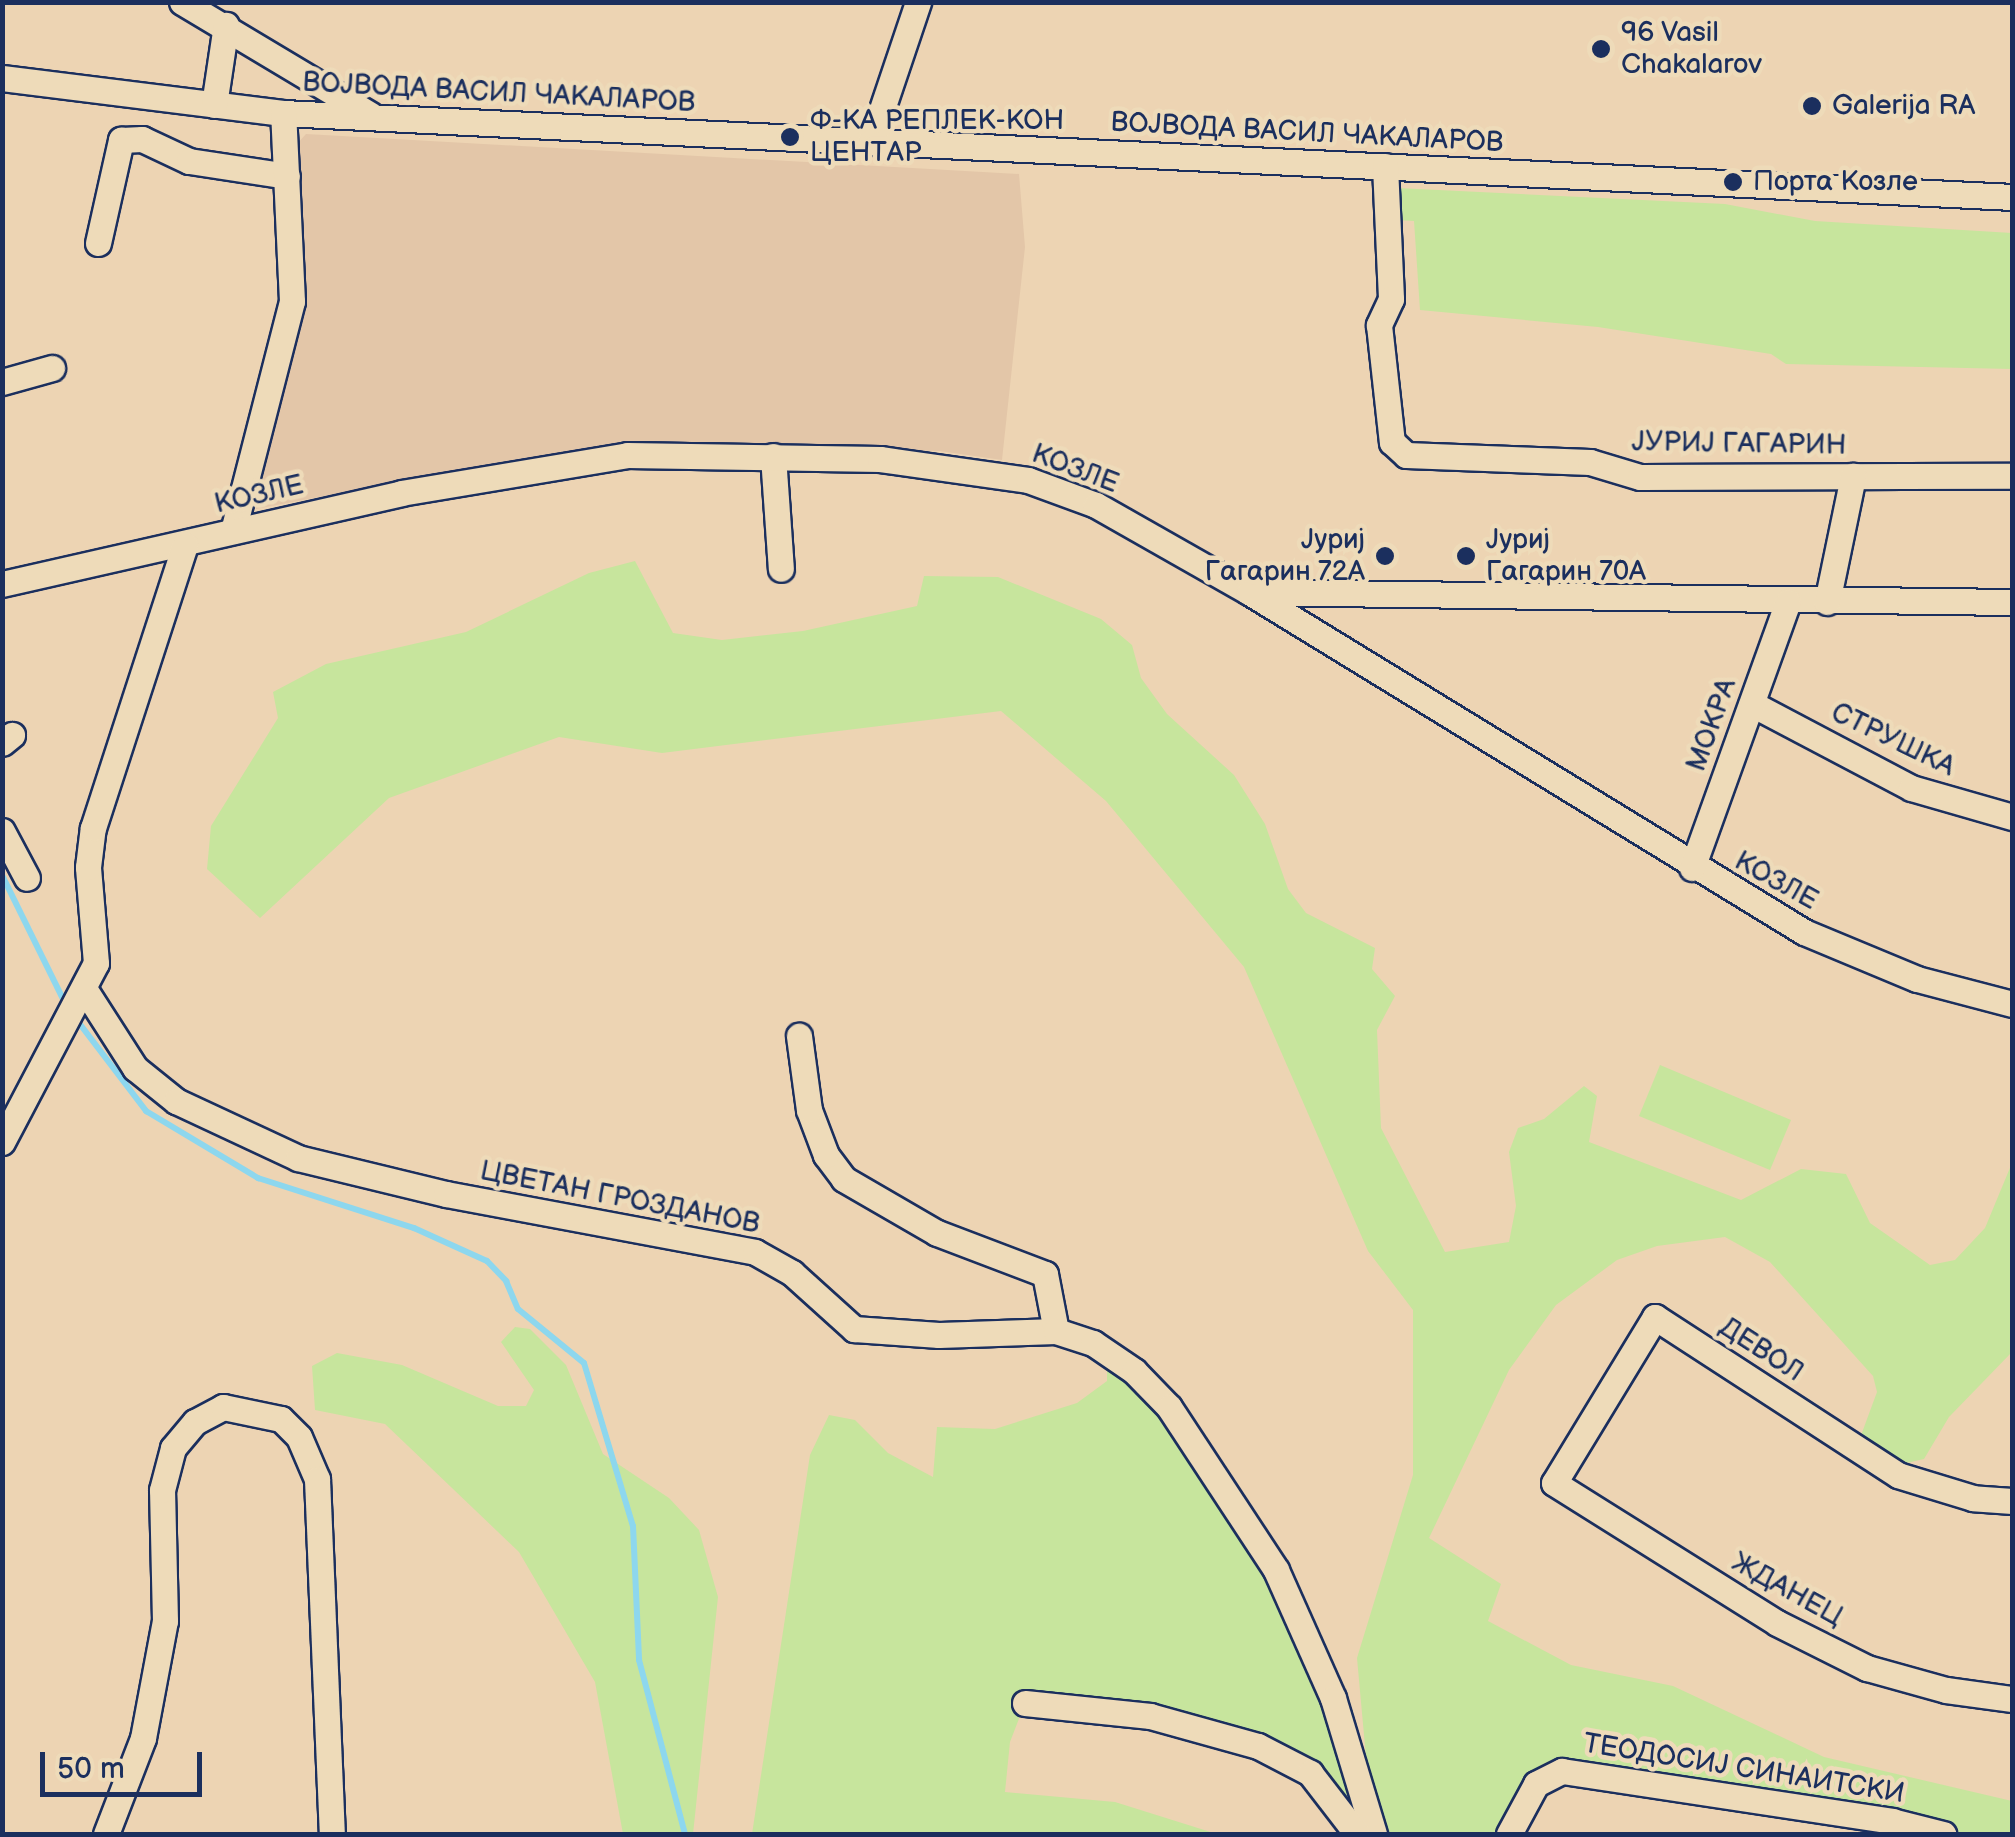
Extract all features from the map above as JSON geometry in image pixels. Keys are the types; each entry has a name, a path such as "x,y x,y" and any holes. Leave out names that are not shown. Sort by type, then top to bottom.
{"street":[{"path":"182,2 376,118"},
{"path":"872,142 918,2"},
{"path":"214,105 226,25"},
{"name":"ВОЈВОДА ВАСИЛ ЧАКАЛАРОВ","path":"2,78 283,113 2012,197"},
{"path":"233,531 292,301 283,113"},
{"path":"98,243 121,140 142,139 189,162 287,176"},
{"name":"ЈУРИЈ ГАГАРИН","path":"1386,166 1392,298 1378,325 1398,450 1590,462 1640,477 2012,476"},
{"path":"2,382 52,368"},
{"name":"КОЗЛЕ","path":"2,584 540,467 627,456 880,459 1028,480 1096,505 1250,592 1692,868 1849,954 2012,1004"},
{"path":"773,456 781,569"},
{"path":"1826,602 1853,476"},
{"path":"2,1142 10,1108 38,1072 96,963 88,867 98,802 185,545"},
{"path":"1250,592 2012,602"},
{"name":"МОКРА","path":"1692,868 1788,602"},
{"name":"СТРУШКА","path":"1752,704 1911,788 2012,817"},
{"path":"2,831 27,878"},
{"name":"ЦВЕТАН ГРОЗДАНОВ","path":"85,990 135,1068 176,1101 298,1158 446,1194 754,1252 792,1273 854,1328 954,1336 1056,1331"},
{"path":"799,1036 809,1110 826,1155 844,1178 937,1233 1044,1274 1056,1331 1093,1343 1134,1370 1170,1407 1276,1570 1333,1698 1374,1834"},
{"name":"ДЕВОЛ","path":"1554,1483 1655,1317 1898,1475 1972,1498 2012,1501"},
{"path":"106,1834 143,1738 165,1620 160,1527 173,1448 196,1422 224,1408 281,1419 300,1437 317,1479 332,1834"},
{"name":"ЖДАНЕЦ","path":"1554,1483 1777,1622 1867,1668 1946,1690 2012,1700"},
{"path":"1025,1703 1150,1716 1258,1746 1310,1773 1356,1834"},
{"name":"ТЕОДОСИЈ СИНАИТСКИ","path":"1510,1834 1536,1784 1562,1771 1892,1821 1943,1834"}],"shaded area":[{"path":"306,134 1019,174 1025,247 1002,460 939,451 634,445 523,458 256,509 256,481 301,305 297,144"}],"green space":[{"path":"1397,188 1725,204 1815,221 2012,233 2012,369 1786,364 1771,354 1598,327 1420,310 1414,221 1396,220"},
{"path":"635,561 673,633 722,640 803,631 917,606 924,576 998,577 1101,619 1132,645 1141,678 1167,714 1234,775 1265,824 1288,889 1306,913 1375,948 1372,969 1395,996 1377,1030 1381,1128 1445,1252 1509,1242 1516,1206 1509,1152 1518,1128 1544,1119 1584,1086 1597,1096 1589,1142 1741,1200 1801,1169 1846,1174 1870,1223 1930,1265 1955,1260 1985,1228 2012,1163 2012,1352 1949,1417 1924,1459 1902,1464 1860,1438 1877,1392 1873,1376 1770,1262 1725,1237 1657,1246 1617,1260 1556,1305 1509,1370 1429,1538 1501,1584 1488,1621 1571,1665 1673,1686 1824,1757 2012,1801 2012,1834 1899,1834 1562,1771 1500,1834 1357,1834 1343,1810 1259,1746 1025,1703 1010,1742 1005,1792 1115,1802 1217,1834 752,1834 810,1455 829,1415 855,1420 888,1453 933,1477 937,1427 995,1429 1077,1403 1107,1381 1107,1352 1134,1371 1244,1521 1367,1768 1357,1658 1413,1475 1413,1310 1368,1251 1244,967 1106,801 1001,711 662,753 559,737 389,798 260,918 207,869 211,826 278,718 273,692 326,664 466,632 589,573"},
{"path":"1660,1065 1791,1120 1770,1170 1639,1116"},
{"path":"515,1327 530,1329 566,1365 603,1454 669,1498 699,1530 718,1597 693,1834 623,1834 595,1682 519,1552 385,1424 315,1410 312,1366 337,1353 402,1365 498,1406 526,1406 534,1390 501,1342"}],"waterway":[{"path":"2,875 66,1005"},
{"path":"76,1019 146,1111 258,1178 414,1228 487,1261 506,1281 518,1309 584,1363 633,1526 639,1660 685,1834"}],"place":[{"name":"96 Vasil Chakalarov","path":"1601,49"},
{"name":"Galerija RA","path":"1812,106"},
{"name":"Ф-КА РЕПЛЕК-КОН ЦЕНТАР","path":"790,137"},
{"name":"Порта Козле","path":"1733,182"},
{"name":"Јуриј Гагарин 72А","path":"1385,556"},
{"name":"Јуриј Гагарин 70А","path":"1466,556"}]}
